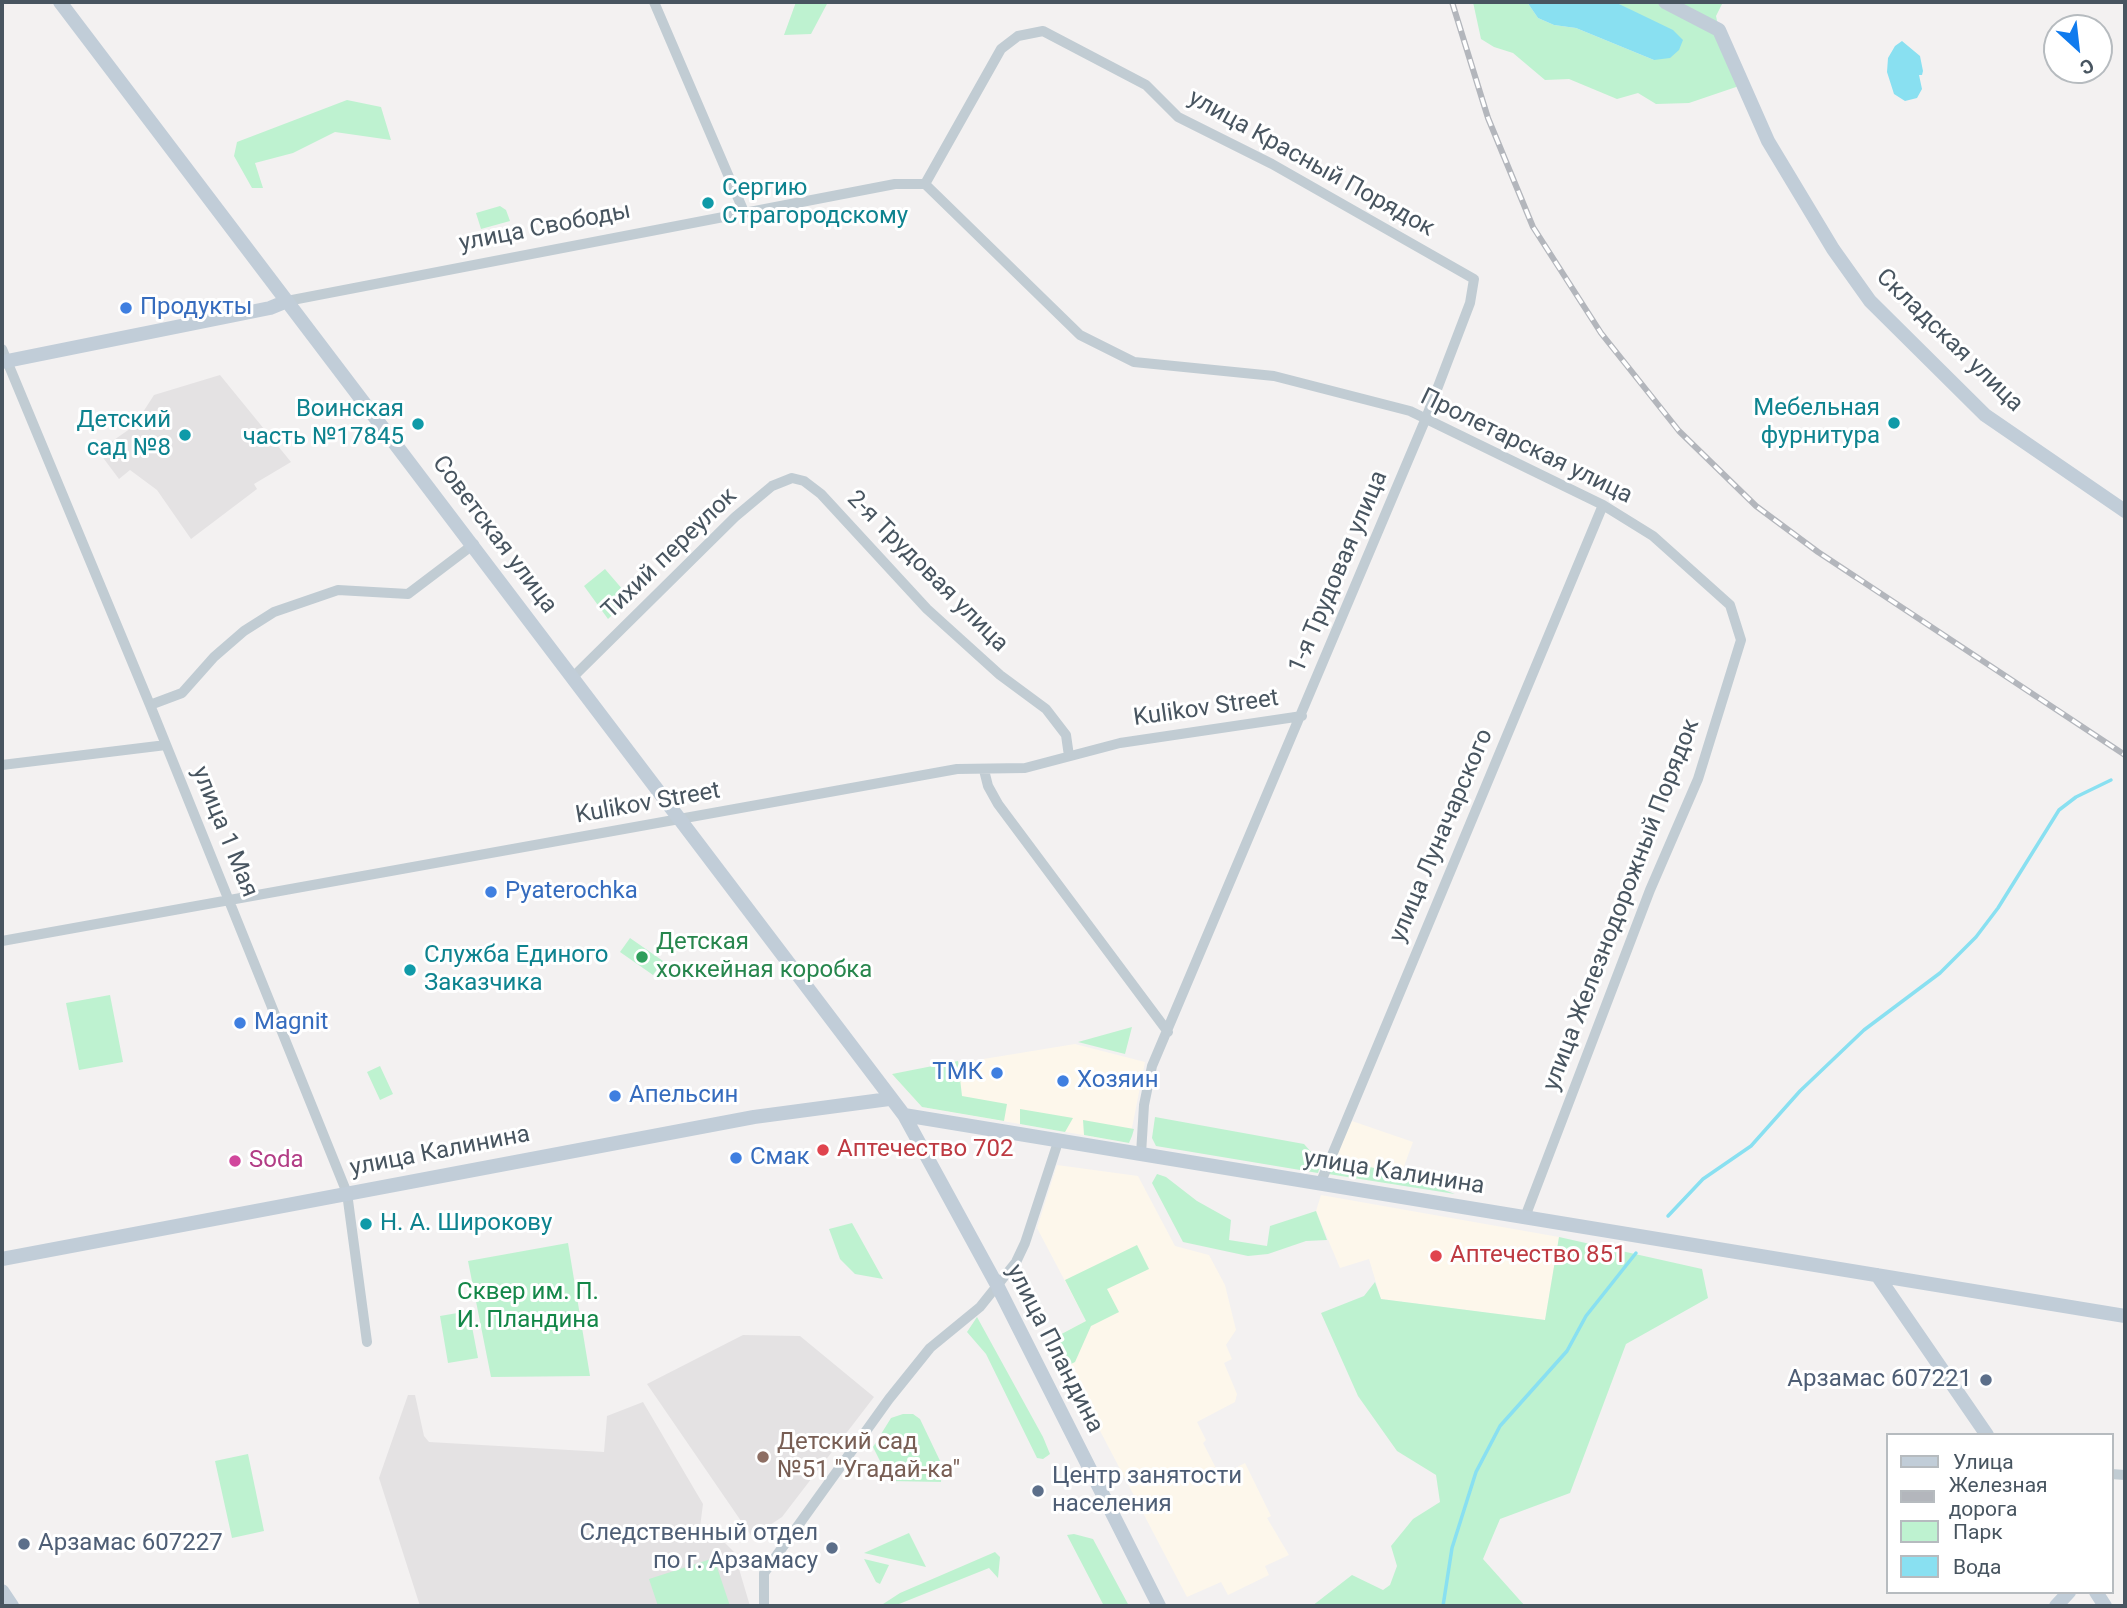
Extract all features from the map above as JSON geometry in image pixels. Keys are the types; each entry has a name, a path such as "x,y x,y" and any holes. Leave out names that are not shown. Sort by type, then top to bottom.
{"street":[{"name":"Советская улица","path":"60,2 574,676 888,1099"},
{"path":"654,2 744,212"},
{"name":"Складская улица","path":"1665,2 1719,30 1768,141 1833,249 1870,301 1985,415 2125,511"},
{"name":"улица Красный Порядок","path":"925,184 1001,49 1018,36 1043,31 1146,86 1178,117 1272,164 1474,279"},
{"name":"улица Свободы","path":"3,357 218,319 287,301 744,212 895,184 925,184"},
{"name":"Пролетарская улица","path":"925,184 1080,335 1134,362 1274,376 1410,411 1603,505 1653,536 1730,605"},
{"name":"1-я Трудовая улица","path":"1141,1154 1144,1105 1152,1066 1426,418 1470,303 1474,279"},
{"name":"улица 1 Мая","path":"3,357 150,705 347,1193 368,1342"},
{"name":"Тихий переулок","path":"574,676 735,517 772,486 792,478 804,481"},
{"name":"2-я Трудовая улица","path":"804,481 821,494 927,609 1000,675 1046,709 1066,735 1069,756"},
{"name":"улица Луначарского","path":"1320,1184 1603,505"},
{"path":"150,705 182,693 214,657 244,631 274,612 338,590 408,594 474,544"},
{"name":"улица Железнодорожный Порядок","path":"1525,1217 1650,890 1698,779 1741,640 1730,605"},
{"name":"Kulikov Street","path":"2,941 957,769 1025,768 1120,743 1302,716"},
{"path":"2,765 166,745"},
{"path":"984,770 988,786 998,804 1168,1032"},
{"name":"улица Калинина","path":"2,1259 754,1117 888,1099"},
{"name":"улица Пландина","path":"888,1099 904,1115 998,1287 1159,1606"},
{"name":"улица Калинина","path":"904,1115 2125,1316"},
{"path":"764,1606 764,1573 889,1399 930,1348 980,1307 998,1287 1025,1243 1059,1139"},
{"path":"1877,1275 1986,1433"},
{"path":"2,1591 12,1606"}],"shaded area":[{"path":"220,375 291,462 254,484 257,489 191,539 157,490 130,470 119,479 98,451 134,426 154,395"},
{"path":"1075,1044 1145,1062 1129,1143 922,1107 892,1074"},
{"path":"1352,1121 1413,1142 1397,1185 1328,1174"},
{"path":"1057,1165 1138,1176 1175,1246 1209,1255 1225,1285 1236,1330 1226,1345 1232,1359 1224,1363 1237,1394 1235,1402 1197,1422 1206,1440 1203,1443 1220,1476 1245,1463 1271,1516 1267,1518 1289,1555 1265,1566 1269,1575 1228,1595 1221,1582 1187,1597 1052,1339 1086,1321 1037,1228"},
{"path":"1321,1195 1559,1237 1545,1320 1381,1299 1369,1259 1340,1268 1316,1211"},
{"name":"Детский сад №51 \"Угадай-ка\"","path":"743,1335 800,1336 874,1397 782,1517 752,1537 647,1384"},
{"path":"408,1395 415,1395 424,1436 429,1442 604,1452 607,1416 643,1402 703,1504 700,1527 715,1533 734,1552 750,1606 420,1606 379,1478"}],"green space":[{"path":"796,2 828,2 811,34 784,35"},
{"path":"1473,2 1527,2 1538,18 1554,25 1576,28 1654,60 1644,17 1615,2 1657,2 1713,31 1739,86 1689,103 1656,104 1638,93 1617,99 1569,79 1545,80 1513,53 1494,47 1481,39"},
{"path":"1665,2 1723,2 1716,16 1719,30"},
{"path":"347,100 381,107 391,140 335,132 293,153 255,163 263,188 252,188 234,156 237,142"},
{"path":"500,206 506,210 510,221 481,229 476,213"},
{"path":"605,569 630,598 608,619 584,586"},
{"name":"Детская хоккейная коробка","path":"630,938 663,961 653,975 620,952"},
{"path":"110,995 123,1062 79,1070 66,1003"},
{"path":"1132,1027 1125,1054 1078,1042"},
{"path":"958,1061 962,1096 1007,1104 1004,1121 922,1107 892,1074"},
{"path":"380,1066 393,1094 380,1100 367,1072"},
{"path":"1020,1109 1073,1118 1065,1132 1020,1124"},
{"path":"1155,1117 1304,1144 1321,1163 1318,1173 1156,1146 1152,1138"},
{"path":"1083,1120 1134,1129 1129,1143 1084,1135"},
{"path":"1334,1159 1401,1174 1455,1194 1328,1174"},
{"path":"1157,1174 1166,1177 1197,1201 1231,1220 1229,1240 1267,1246 1270,1226 1316,1211 1327,1240 1306,1241 1268,1254 1248,1256 1183,1242 1152,1183"},
{"path":"852,1223 883,1279 855,1274 840,1259 829,1229"},
{"path":"1559,1237 1702,1269 1708,1298 1626,1344 1570,1493 1500,1519 1483,1559 1525,1606 1312,1606 1352,1575 1383,1590 1390,1585 1397,1566 1391,1546 1413,1519 1440,1502 1436,1475 1397,1451 1358,1396 1321,1313 1364,1296 1375,1282 1381,1299 1545,1320"},
{"name":"Сквер им. П. И. Пландина","path":"568,1243 590,1376 491,1377 468,1261"},
{"path":"1137,1245 1149,1269 1107,1289 1119,1312 1091,1326 1075,1362 1065,1367 1052,1339 1086,1321 1065,1280"},
{"path":"469,1311 478,1358 448,1363 440,1316"},
{"path":"977,1317 1043,1437 1050,1454 1043,1459 1037,1458 986,1354 967,1332"},
{"path":"913,1414 920,1419 942,1465 941,1482 890,1481 873,1447 891,1418"},
{"path":"248,1454 264,1531 232,1538 215,1461"},
{"path":"909,1533 926,1567 864,1553"},
{"path":"1067,1535 1093,1539 1129,1606 1104,1606"},
{"path":"995,1552 1000,1557 998,1578 989,1568 894,1606 880,1606 900,1593"},
{"path":"714,1558 730,1606 658,1606 649,1579"},
{"path":"864,1559 889,1565 880,1584 876,1582"}],"water":[{"path":"1527,2 1615,2 1673,30 1683,40 1679,50 1670,58 1654,60 1576,28 1554,25 1538,18"},
{"path":"1902,41 1920,56 1923,71 1922,75 1919,75 1922,89 1917,98 1905,101 1894,94 1887,72 1888,58 1895,46"}],"waterway":[{"path":"1668,1216 1703,1179 1751,1146 1800,1091 1864,1030 1940,973 1976,937 1998,908 2059,810 2076,797 2111,780"},
{"path":"1443,1606 1452,1548 1476,1472 1500,1426 1567,1351 1586,1316 1636,1253"}],"railway":[{"path":"1452,2 1488,118 1533,227 1601,333 1679,431 1756,506 1818,552 2125,755"}],"place":[{"name":"Сергию Страгородскому","path":"708,203"},
{"name":"Продукты","path":"126,308"},
{"name":"Мебельная фурнитура","path":"1894,423"},
{"name":"Воинская часть №17845","path":"418,424"},
{"name":"Детский сад №8","path":"185,435"},
{"name":"Pyaterochka","path":"491,892"},
{"name":"Детская хоккейная коробка","path":"642,957"},
{"name":"Служба Единого Заказчика","path":"410,970"},
{"name":"Magnit","path":"240,1023"},
{"name":"ТМК","path":"997,1073"},
{"name":"Хозяин","path":"1063,1081"},
{"name":"Апельсин","path":"615,1096"},
{"name":"Аптечество 702","path":"823,1150"},
{"name":"Смак","path":"736,1158"},
{"name":"Soda","path":"235,1161"},
{"name":"Н. А. Широкову","path":"366,1224"},
{"name":"Аптечество 851","path":"1436,1256"},
{"name":"Арзамас 607221","path":"1986,1380"},
{"name":"Детский сад №51 \"Угадай-ка\"","path":"763,1457"},
{"name":"Центр занятости населения","path":"1038,1491"},
{"name":"Арзамас 607227","path":"24,1544"},
{"name":"Следственный отдел по г. Арзамасу","path":"832,1548"}]}
